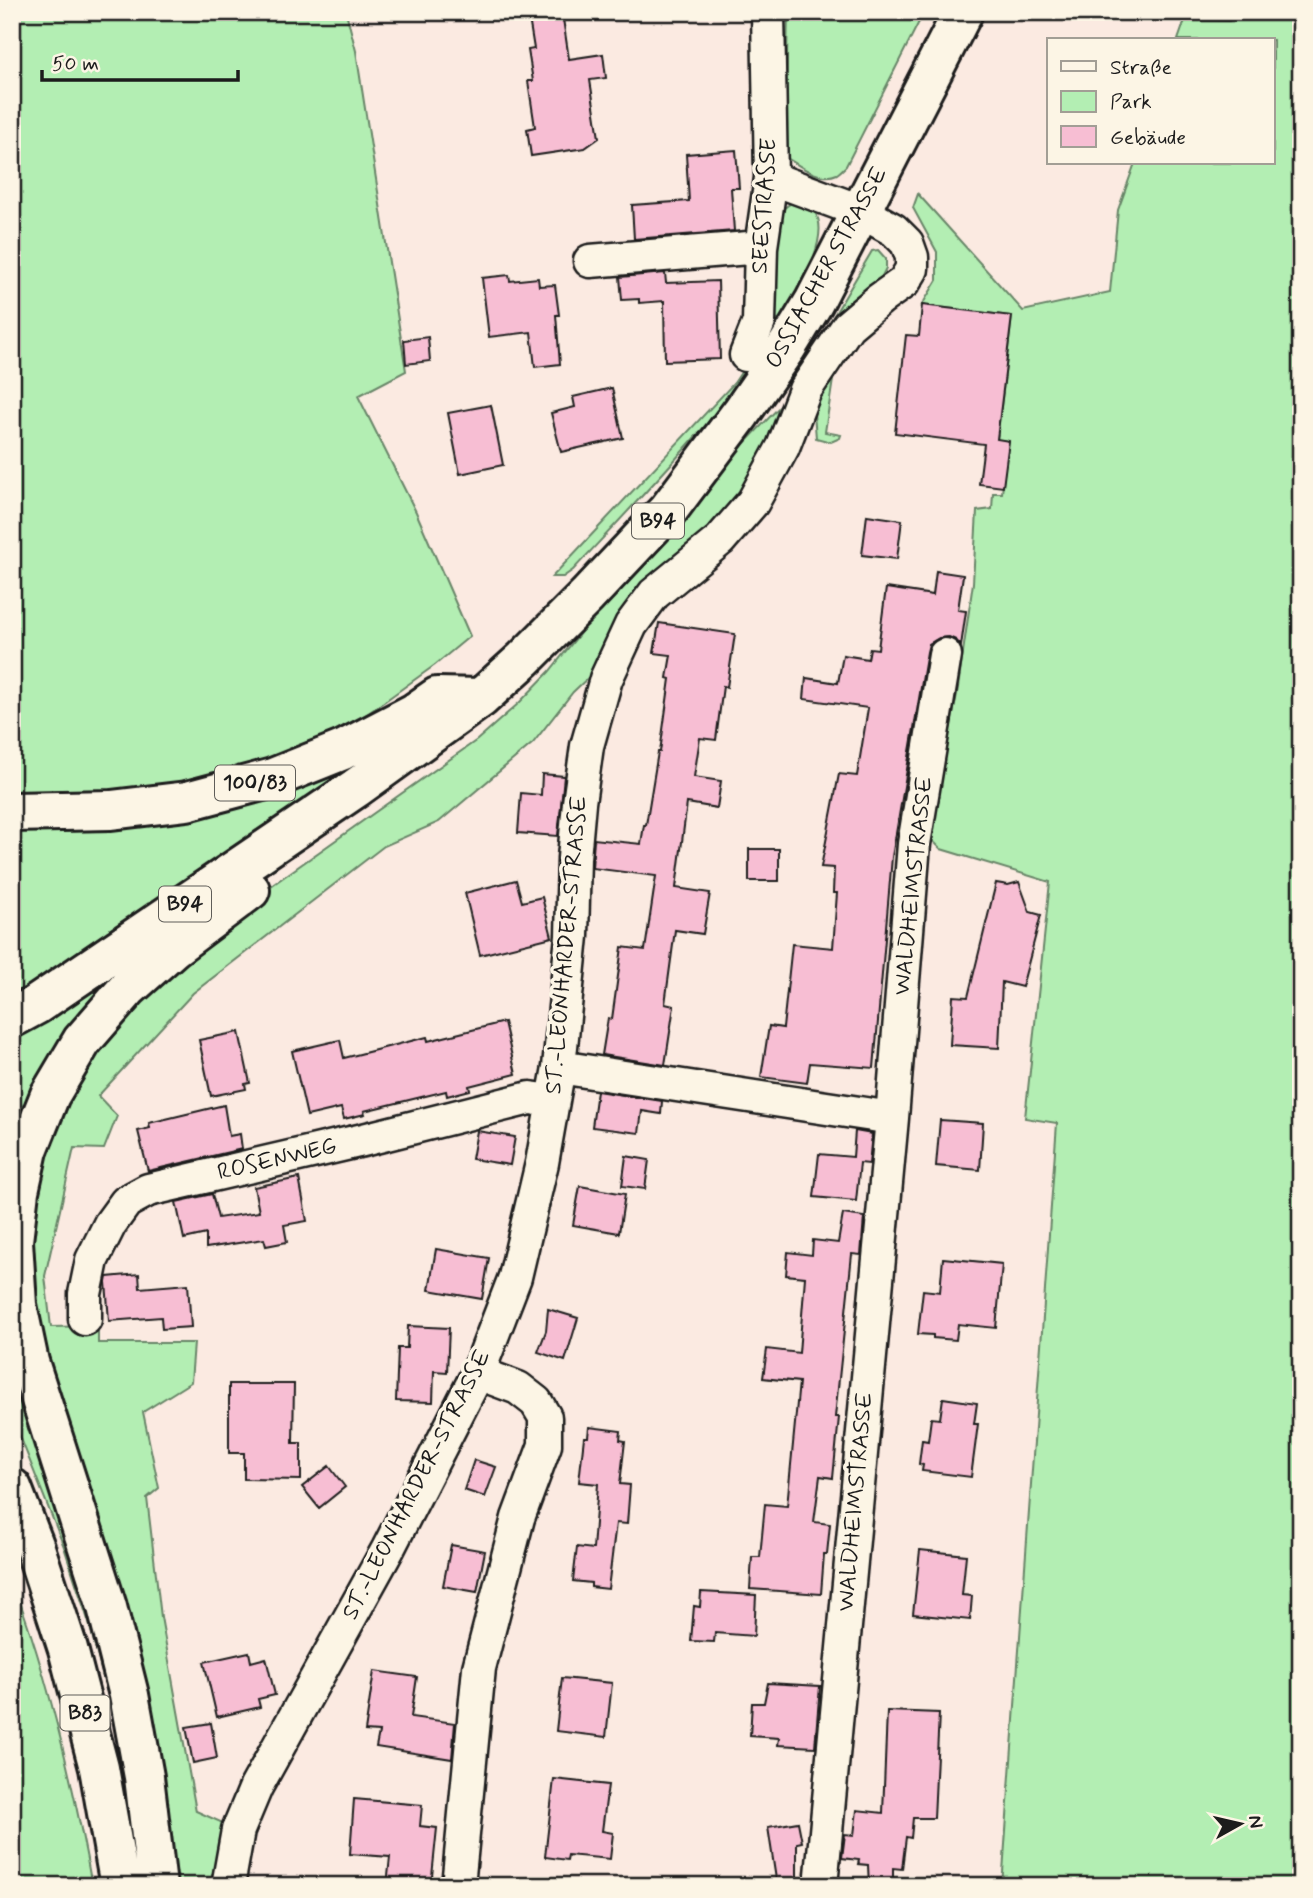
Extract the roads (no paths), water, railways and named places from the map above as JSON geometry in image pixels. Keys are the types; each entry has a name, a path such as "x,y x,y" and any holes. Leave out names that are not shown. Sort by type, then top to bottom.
{"main road":[{"name":"OSSIACHER STRASSE","path":"356,788 481,698 532,651 669,509 741,413 814,302 963,12"},
{"name":"100/83","path":"12,812 111,810 187,801 273,778 343,750 414,713 437,697 481,698"},
{"name":"B94","path":"12,1018 36,1005 356,788"},
{"path":"157,1886 144,1777 129,1695 107,1607 29,1362 18,1305 13,1241 19,1191 28,1150 50,1095 82,1041 128,988 173,948 223,909 348,822 356,788"},
{"name":"B83","path":"12,1488 68,1649 99,1769 120,1886"}],"street":[{"name":"SEESTRASSE","path":"746,355 759,322 761,247 771,178 768,12"},
{"name":"ST.-LEONHARDER-STRASSE","path":"228,1886 238,1830 256,1787 388,1549 478,1373 515,1277 542,1163 559,1067 572,936 574,858 579,803 587,746 606,679 631,625 654,594 720,540 753,502 783,447 805,390 848,326 904,282 912,270 912,257 907,243 894,230 860,211 771,178"},
{"path":"590,261 761,247"},
{"name":"WALDHEIMSTRASSE","path":"821,1886 892,1118 914,844 946,655"},
{"path":"559,1067 892,1118"},
{"name":"ROSENWEG","path":"85,1319 85,1294 92,1260 110,1224 126,1202 148,1190 530,1098 553,1101"},
{"path":"458,1886 479,1668 518,1518 545,1445 545,1417 536,1402 518,1388 478,1373"}]}
